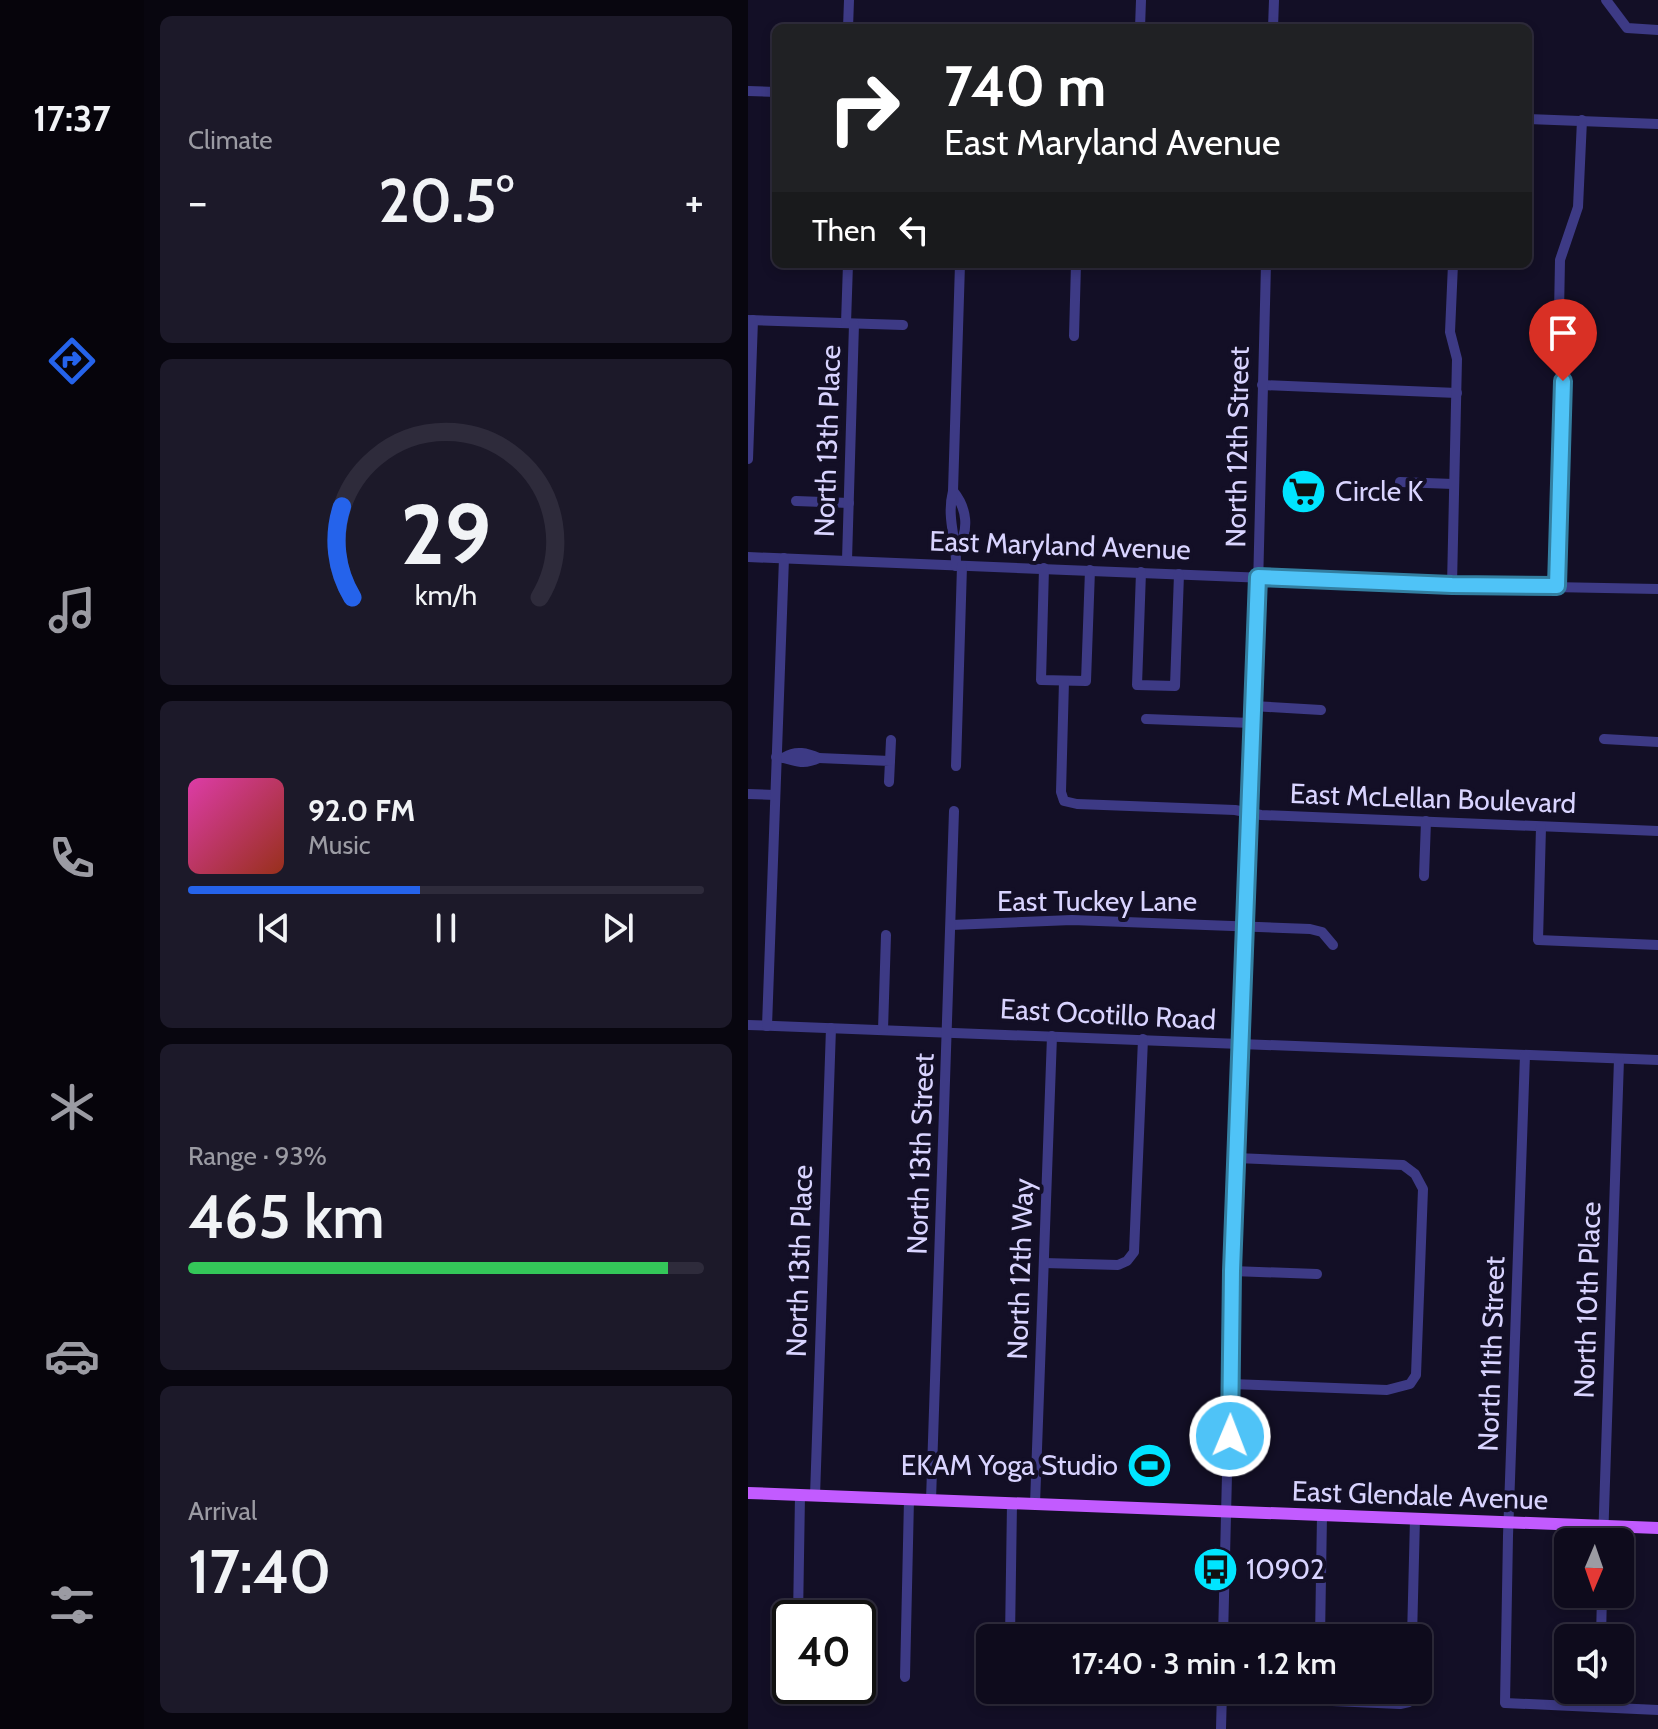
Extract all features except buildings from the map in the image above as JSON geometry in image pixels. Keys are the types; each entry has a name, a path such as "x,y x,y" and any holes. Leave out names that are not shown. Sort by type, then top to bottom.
{"main road":[{"name":"East Glendale Avenue","path":"748,1493 1658,1528"}],"street":[{"path":"848,24 849,0"},
{"path":"1140,24 1141,0"},
{"path":"1273,24 1274,0"},
{"path":"1606,0 1627,28 1658,30"},
{"path":"748,91 772,92"},
{"path":"1532,119 1658,124"},
{"path":"1559,313 1560,260 1578,207 1582,120"},
{"name":"North 13th Place","path":"847,560 848,268"},
{"path":"956,766 957,549 963,539 965,511 953,491 960,268"},
{"path":"1074,336 1076,268"},
{"name":"North 12th Street","path":"1224,1624 1232,1271 1258,577 1266,268"},
{"path":"1452,585 1457,393 1457,350 1450,332 1453,268"},
{"path":"748,459 750,320 903,325"},
{"path":"1557,586 1564,354"},
{"path":"1262,385 1457,393"},
{"path":"1400,482 1453,484"},
{"path":"796,501 849,503"},
{"name":"East Maryland Avenue","path":"748,557 1452,585 1658,589"},
{"path":"767,1026 775,795 781,757 784,558"},
{"path":"1044,568 1041,680 1086,681 1090,570"},
{"path":"1141,572 1137,685 1175,686 1179,574"},
{"name":"East McLellan Boulevard","path":"1064,681 1061,792 1064,801 1261,815 1658,831"},
{"path":"1253,706 1321,710"},
{"path":"1146,719 1252,723"},
{"path":"1604,739 1658,742"},
{"path":"889,782 891,740"},
{"path":"781,757 792,762 802,758 890,761"},
{"path":"748,794 775,795"},
{"name":"North 13th Street","path":"931,1500 954,811"},
{"path":"1424,876 1426,821"},
{"path":"1541,827 1538,940 1658,945"},
{"name":"East Tuckey Lane","path":"951,925 1072,920 1310,929 1322,932 1333,945"},
{"path":"883,1030 886,935"},
{"name":"East Ocotillo Road","path":"748,1025 1658,1060"},
{"name":"North 13th Place","path":"815,1496 831,1028"},
{"name":"North 12th Way","path":"1035,1504 1052,1036"},
{"path":"1044,1263 1118,1265 1127,1261 1134,1252 1143,1039"},
{"name":"North 11th Street","path":"1525,1055 1505,1703 1600,1707"},
{"name":"North 10th Place","path":"1604,1526 1619,1059"},
{"path":"1231,1384 1387,1390 1410,1384 1416,1375 1423,1189 1410,1169 1396,1164 1236,1158"},
{"path":"1232,1271 1317,1274"},
{"path":"798,1600 800,1495"},
{"path":"905,1677 909,1499"},
{"path":"1010,1624 1012,1503"},
{"path":"1320,1624 1322,1515"},
{"path":"1412,1624 1415,1518"},
{"path":"1221,1729 1222,1704"},
{"path":"1600,1707 1658,1710"}],"place":[{"name":"Circle K","path":"1304,491"},
{"name":"EKAM Yoga Studio","path":"1149,1465"},
{"name":"10902","path":"1215,1569"}],"route":[{"path":"1230,1436 1230,1329 1258,577 1557,586 1563,381"}]}
